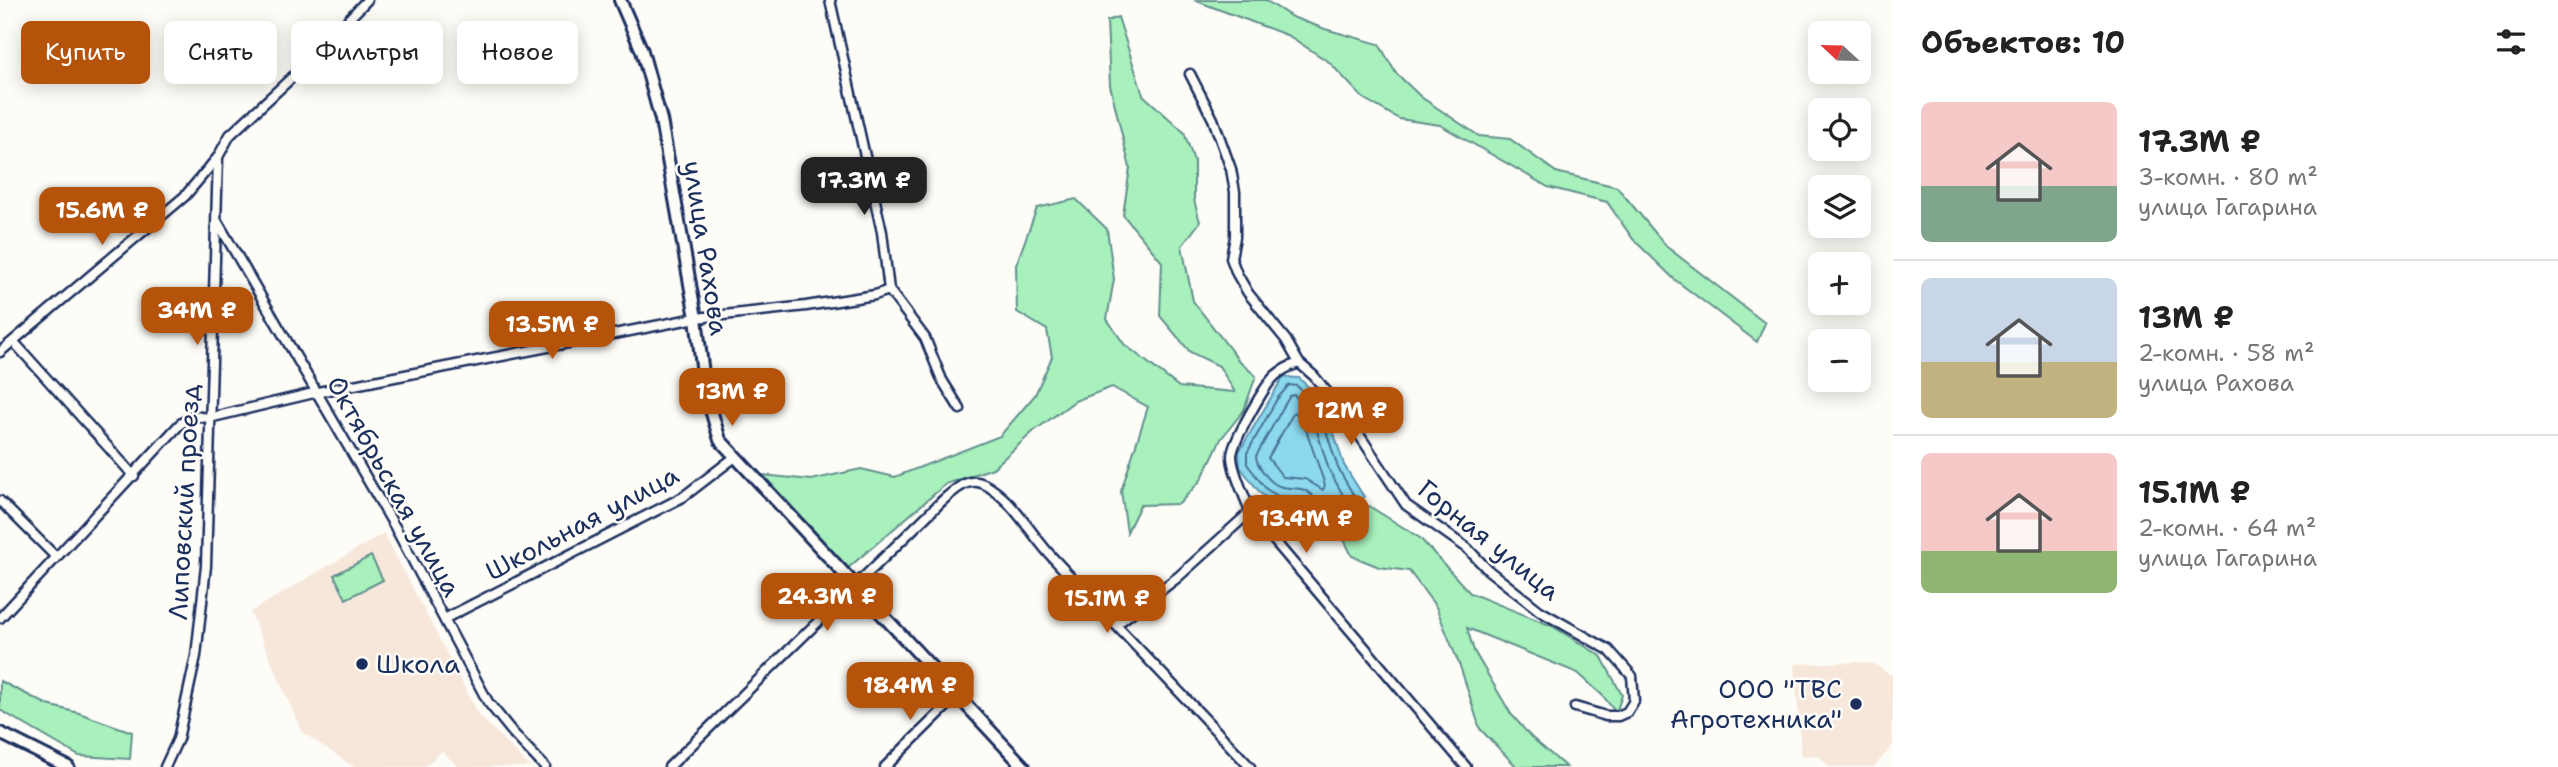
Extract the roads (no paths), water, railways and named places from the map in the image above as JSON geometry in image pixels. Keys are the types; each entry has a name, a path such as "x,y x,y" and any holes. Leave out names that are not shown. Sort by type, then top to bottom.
{"street":[{"path":"0,352 185,195 218,157 230,135 301,69 367,0"},
{"name":"улица Рахова","path":"620,0 642,51 661,120 696,318 705,390 720,440 956,697 1024,767"},
{"path":"830,0 882,232 889,290 925,338 942,380 960,409"},
{"name":"Горная улица","path":"1190,74 1213,119 1231,169 1235,192 1235,237 1231,258 1237,274 1248,293 1286,340 1299,363 1314,376 1348,418 1406,505 1467,548 1488,570 1540,611 1609,650 1632,676 1634,701 1627,712 1618,716 1606,716 1575,707"},
{"name":"Липовский проезд","path":"165,767 178,739 196,656 206,566 218,157"},
{"name":"Октябрьская улица","path":"216,218 395,527 488,702 545,767"},
{"path":"0,618 180,424 193,416 209,418 318,392 696,318 806,306 875,295 889,290"},
{"path":"13,341 134,476"},
{"path":"1299,363 1287,367 1273,377 1232,450 1232,460 1250,512 1466,767"},
{"name":"Школьная улица","path":"444,618 683,497 735,457"},
{"path":"669,767 943,500 962,484 971,482 982,483 1001,496 1051,556 1250,767"},
{"path":"0,501 56,557"},
{"path":"1117,624 1178,577 1250,512"},
{"path":"885,767 956,697"},
{"path":"0,733 68,767"}],"water":[{"path":"1283,377 1299,378 1324,402 1344,465 1364,497 1349,514 1335,519 1321,519 1309,514 1298,504 1275,503 1261,494 1240,467 1239,452"}],"place":[{"name":"Школа","path":"362,664"},
{"name":"ООО \"ТВС Агротехника\"","path":"1856,704"}]}
